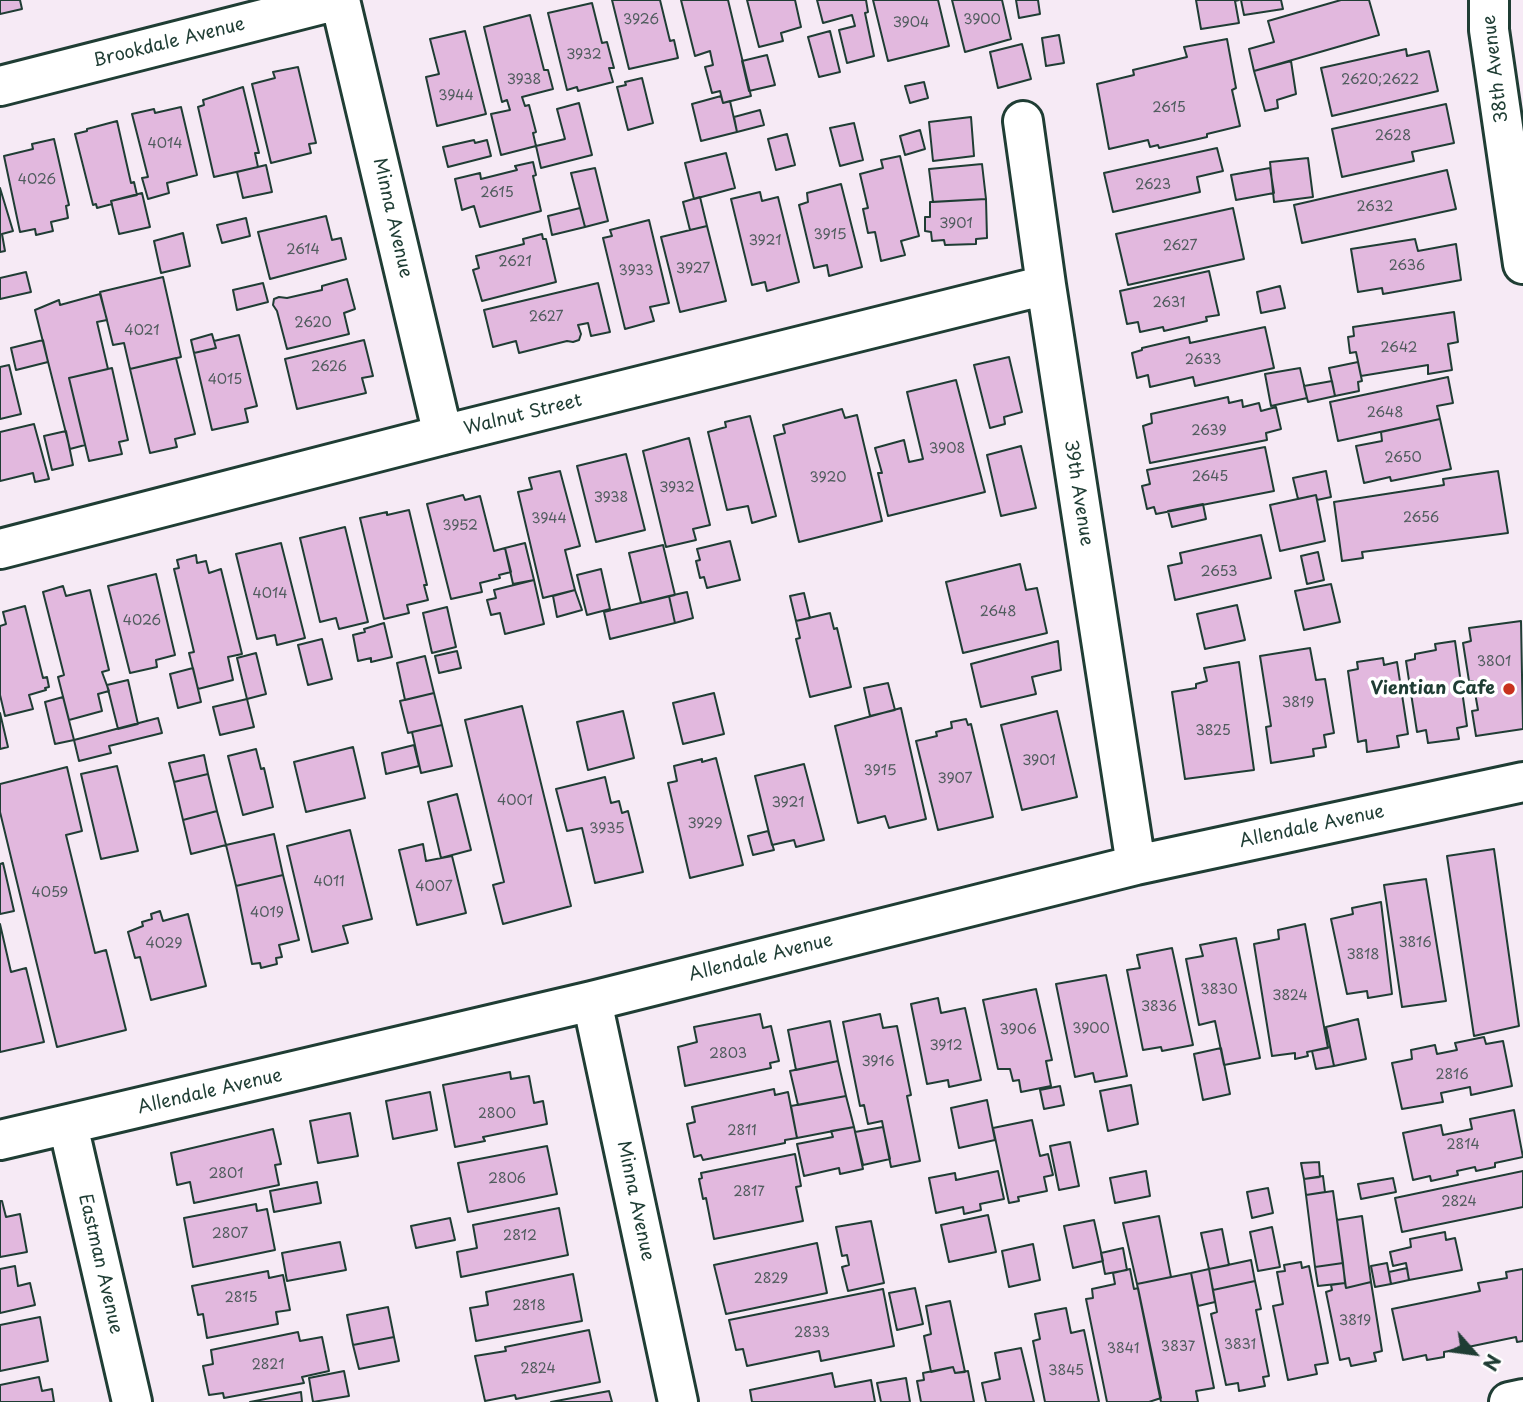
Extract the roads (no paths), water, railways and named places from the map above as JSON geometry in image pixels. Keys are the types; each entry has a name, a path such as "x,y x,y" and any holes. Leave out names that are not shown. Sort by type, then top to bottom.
{"street":[{"name":"Brookdale Avenue","path":"0,86 339,0"},
{"name":"Minna Avenue","path":"339,0 443,435"},
{"name":"38th Avenue","path":"1489,0 1489,30 1523,264"},
{"name":"39th Avenue","path":"1023,121 1136,865"},
{"name":"Walnut Street","path":"0,549 443,435 1046,285"},
{"name":"Allendale Avenue","path":"0,1140 592,1001 1136,865 1523,782"},
{"name":"Minna Avenue","path":"592,1001 678,1402"},
{"name":"Eastman Avenue","path":"68,1125 132,1402"},
{"path":"1509,1402 1523,1399"}],"place":[{"name":"Vientian Cafe","path":"1509,689"}]}
